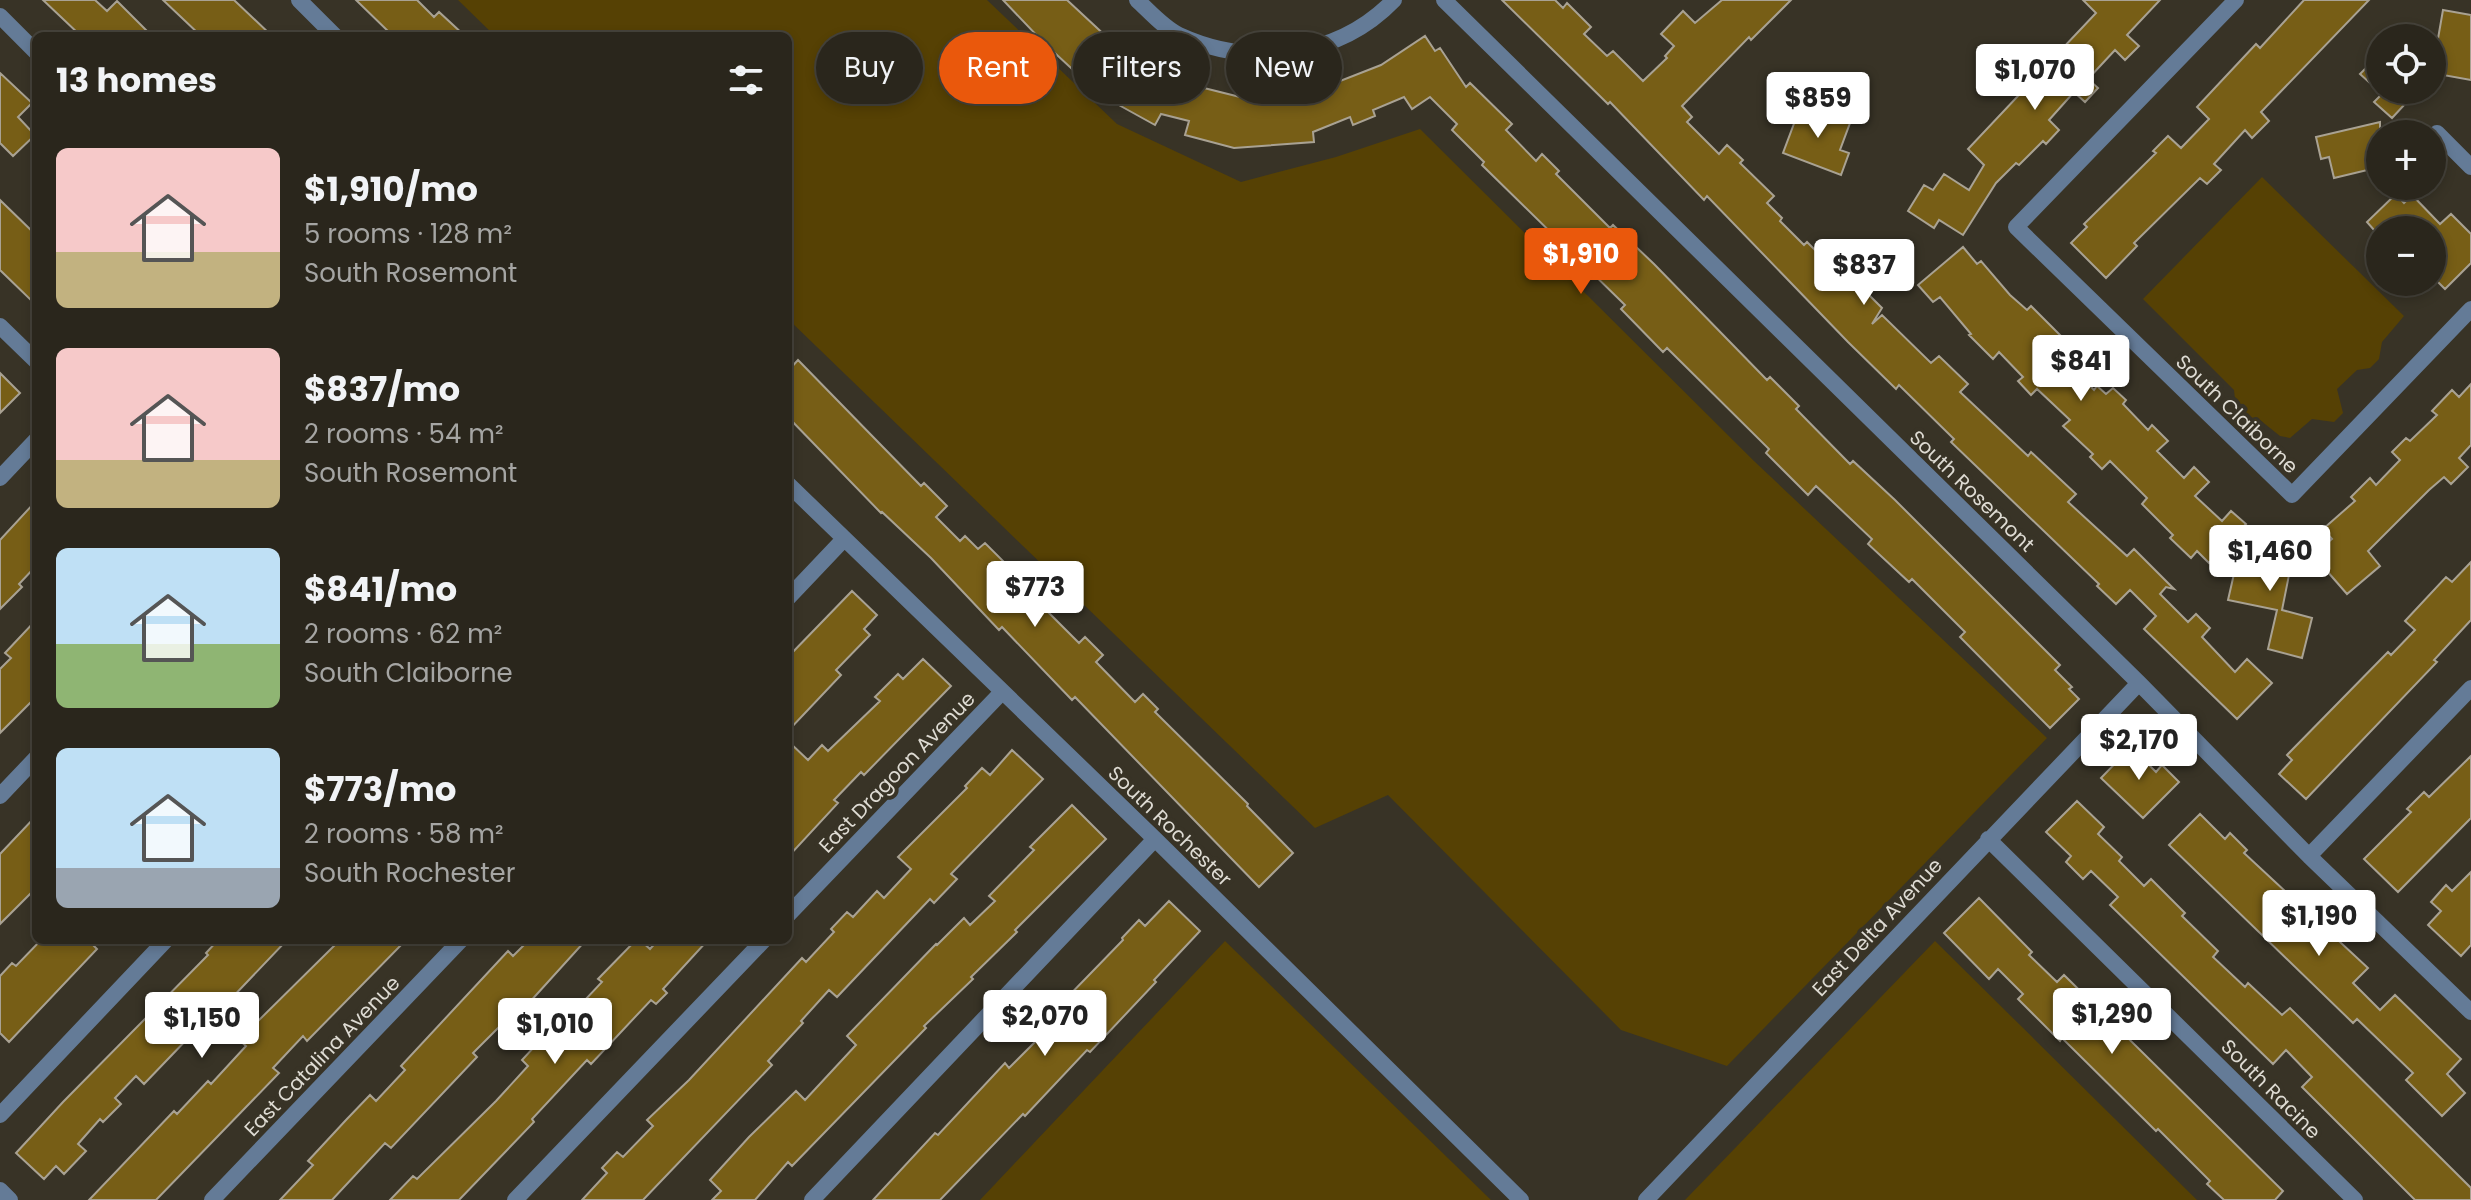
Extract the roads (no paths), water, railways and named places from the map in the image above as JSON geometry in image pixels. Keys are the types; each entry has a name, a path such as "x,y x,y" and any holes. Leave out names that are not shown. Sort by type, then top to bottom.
{"street":[{"path":"299,0 331,32"},
{"path":"1137,0 1176,34 1223,50 1272,56 1321,47 1378,16 1394,0"},
{"name":"South Rosemont","path":"1444,0 2139,683 2309,856 2471,1011"},
{"name":"South Claiborne","path":"2236,0 2016,227 2292,495 2471,309"},
{"path":"0,16 32,48"},
{"path":"2446,142 2471,167"},
{"path":"0,326 32,357"},
{"path":"0,478 32,444"},
{"name":"South Rochester","path":"792,488 1155,839 1521,1200"},
{"path":"792,594 844,539"},
{"name":"East Delta Avenue","path":"1646,1200 2139,683"},
{"path":"2309,856 2471,688"},
{"name":"East Dragoon Avenue","path":"792,911 1002,692"},
{"path":"0,796 32,762"},
{"path":"812,1200 1155,839"},
{"name":"South Racine","path":"1988,839 2355,1200"},
{"path":"0,1115 162,944"},
{"name":"East Catalina Avenue","path":"212,1200 457,944"},
{"path":"515,1200 760,944"},
{"path":"0,1190 10,1200"}]}
